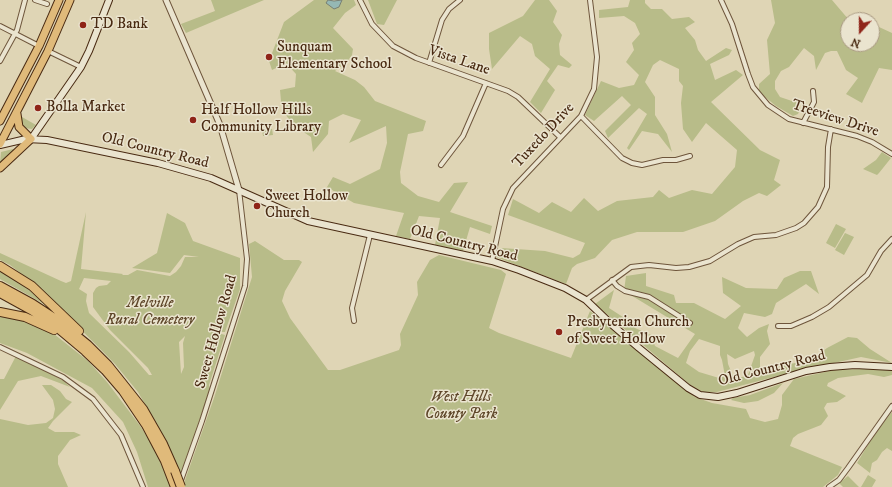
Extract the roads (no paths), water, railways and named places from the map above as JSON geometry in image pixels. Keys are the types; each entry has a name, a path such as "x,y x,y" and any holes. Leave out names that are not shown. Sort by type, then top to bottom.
{"highway":[{"path":"0,266 23,279 47,299 96,348 143,409 163,444 176,487"},
{"path":"0,286 34,304 56,319 88,345 108,365"},
{"path":"0,293 43,317 90,356 114,380 138,413 181,487"},
{"path":"0,312 25,317 45,325 90,356"}],"main road":[{"path":"0,121 39,46 59,0"},
{"path":"0,145 48,51 70,0"},
{"path":"2,167 32,139 81,67 89,51 109,0"},
{"path":"17,114 19,127 32,139"},
{"name":"Old Country Road","path":"0,145 32,139 69,144 158,163 211,178 308,221 492,261 559,285 586,300 610,324 688,388 700,395 718,397 737,393 806,371 830,367 855,365 892,367"}],"street":[{"path":"0,61 14,34 24,0"},
{"path":"35,0 48,4"},
{"name":"Sweet Hollow Road","path":"166,0 220,125 239,190 247,259 245,286 205,414 176,487"},
{"name":"Vista Lane","path":"360,0 372,24 393,46 404,54 486,83 518,97 560,137"},
{"path":"429,63 442,20 450,9 460,0"},
{"name":"Tuxedo Drive","path":"492,261 503,209 513,188 581,116 594,89 596,73 596,41 590,0"},
{"name":"Treeview Drive","path":"721,0 754,87 768,106 789,119 831,129 867,140 892,154"},
{"path":"0,26 39,46"},
{"path":"48,51 81,67"},
{"path":"441,165 463,136 486,83"},
{"path":"803,123 814,102 813,91"},
{"path":"581,116 622,158 632,163 642,165 663,160 676,160 690,156"},
{"path":"586,300 630,267 642,265 676,268 699,265 710,261 738,244 754,237 776,235 804,224 818,207 827,187 828,147 831,129"},
{"path":"354,321 352,308 370,235"},
{"path":"778,326 791,326 812,317 829,307 867,275 881,251 892,239"},
{"path":"612,280 617,286 625,291 649,297 690,323"},
{"path":"0,347 63,377 93,399 121,435 143,487"},
{"path":"829,487 838,480 848,468 892,406"}],"water":[{"path":"328,0 342,0 339,7 334,9 326,3"}],"place":[{"name":"TD Bank","path":"83,25"},
{"name":"Sunquam Elementary School","path":"269,57"},
{"name":"Bolla Market","path":"38,108"},
{"name":"Half Hollow Hills Community Library","path":"193,120"},
{"name":"Sweet Hollow Church","path":"257,206"},
{"name":"Presbyterian Church of Sweet Hollow","path":"559,332"}],"park label":[{"name":"Melville Rural Cemetery","path":"150,312"},
{"name":"West Hills County Park","path":"461,406"}]}
